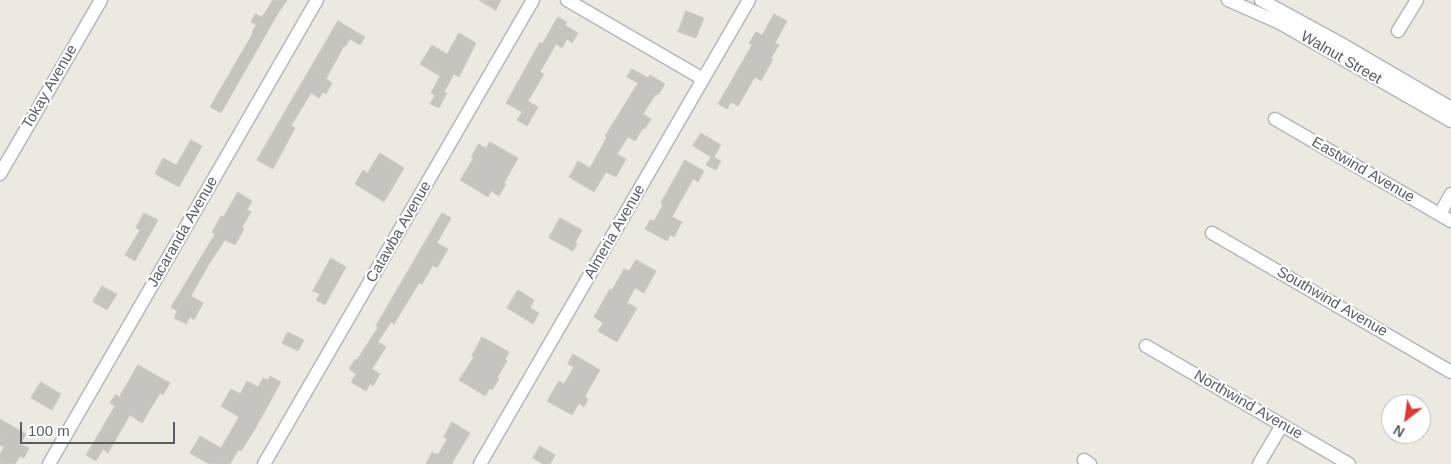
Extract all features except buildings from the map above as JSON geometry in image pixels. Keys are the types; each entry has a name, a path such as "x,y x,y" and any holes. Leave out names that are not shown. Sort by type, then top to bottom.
{"street":[{"name":"Tokay Avenue","path":"0,174 101,0"},
{"name":"Jacaranda Avenue","path":"49,464 317,0"},
{"name":"Catawba Avenue","path":"264,464 533,0"},
{"path":"566,0 703,79"},
{"name":"Almeria Avenue","path":"480,464 749,0"},
{"name":"Walnut Street","path":"1228,0 1280,23 1451,121"},
{"name":"Walnut Street","path":"1261,0 1278,4 1451,108"},
{"path":"1398,31 1417,0"},
{"name":"Eastwind Avenue","path":"1275,119 1445,217"},
{"path":"1445,217 1451,194"},
{"name":"Southwind Avenue","path":"1212,233 1451,372"},
{"name":"Northwind Avenue","path":"1146,346 1350,464"},
{"path":"1259,464 1282,425"}]}
